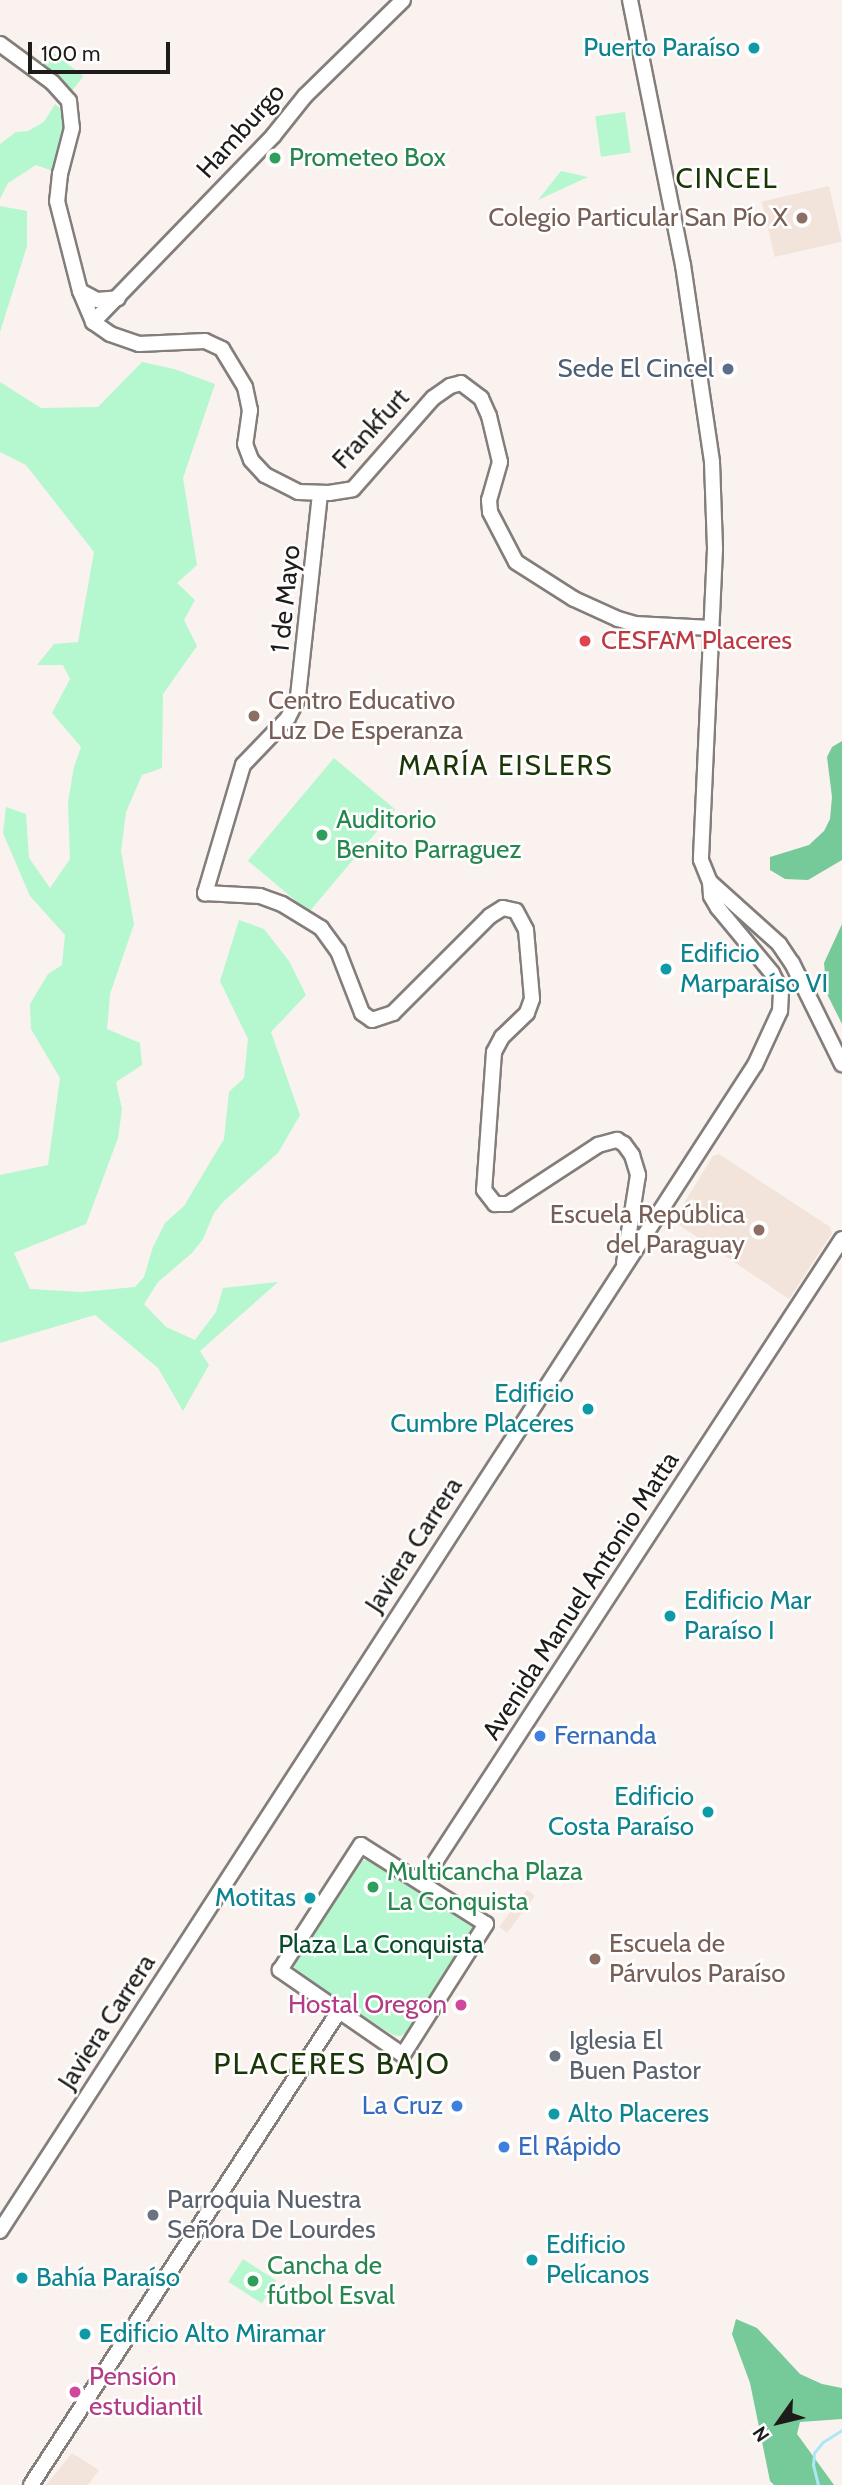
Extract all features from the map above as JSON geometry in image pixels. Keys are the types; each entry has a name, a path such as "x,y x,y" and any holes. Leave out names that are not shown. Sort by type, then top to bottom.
{"street":[{"name":"Hamburgo","path":"93,322 264,146 305,96 403,0"},
{"path":"630,0 683,265 710,440 715,549 701,860 710,882 779,944 792,962 842,1064"},
{"path":"0,44 52,82 69,101 72,128 60,174 57,201 80,291 93,322"},
{"path":"80,291 97,300 118,298"},
{"name":"Frankfurt","path":"93,322 110,334 139,344 205,341 222,349 238,372 249,399 245,444 251,460 265,475 286,488 320,494 341,493 361,483 378,457 433,398 450,386 461,383 473,390 485,406 500,462 489,500 490,512 516,562 596,611 630,623 711,628"},
{"name":"1 de Mayo","path":"320,494 298,698 288,718 243,765 205,892 260,896 306,917 333,940 362,1013 366,1018 378,1020 393,1013 484,920 500,908 516,911 526,930 532,999 527,1013 502,1037 494,1052 484,1190 495,1204 508,1204 598,1145 617,1140 632,1154 638,1175 624,1268"},
{"name":"Javiera Carrera","path":"0,2231 755,1066 780,1011 781,991 772,973 718,908 711,896 710,882"},
{"path":"745,941 750,919"},
{"name":"Avenida Manuel Antonio Matta","path":"422,1882 780,1336 798,1317 808,1292 842,1239"},
{"path":"361,1844 422,1882 486,1924 403,2054 280,1970 361,1844"},
{"path":"31,2485 339,2011"}],"shaded area":[{"name":"Colegio Particular San Pío X","path":"829,186 842,242 775,257 762,202"},
{"name":"Escuela República del Paraguay","path":"719,1154 830,1227 832,1233 789,1299 673,1221 713,1156"},
{"path":"527,1890 535,1896 507,1933 499,1927"},
{"path":"72,2453 99,2470 88,2485 46,2485"}],"green space":[{"path":"51,51 83,76 72,91 39,66"},
{"path":"55,104 65,113 70,125 56,172 36,165 8,183 0,199 0,144 16,132 28,131 44,122"},
{"path":"625,112 631,153 601,157 595,116"},
{"path":"561,171 588,177 538,200"},
{"path":"0,206 27,211 27,246 0,332"},
{"path":"142,362 174,369 215,384 183,478 197,565 177,583 195,600 184,620 197,646 163,694 162,768 142,775 126,812 121,851 134,924 110,994 107,1029 140,1043 142,1065 116,1082 122,1109 118,1138 86,1224 14,1253 30,1289 82,1292 135,1287 144,1277 153,1247 165,1223 184,1206 224,1139 229,1092 244,1078 248,1039 220,981 239,920 264,929 289,961 306,995 271,1032 300,1115 278,1153 223,1202 214,1213 203,1239 192,1253 158,1282 144,1304 166,1327 195,1340 216,1312 223,1288 278,1282 200,1351 209,1365 183,1411 158,1368 95,1315 0,1343 0,1175 48,1165 60,1078 31,1029 30,1004 48,974 62,965 65,935 30,896 3,833 6,807 26,814 29,858 50,888 70,859 68,802 74,767 81,747 52,713 70,679 63,665 37,665 54,644 78,642 94,552 26,465 0,452 0,382 41,408 98,407"},
{"path":"842,741 842,860 808,880 785,879 770,870 770,857 809,845 824,831 830,819 832,797 827,757 832,747"},
{"name":"Auditorio Benito Parraguez","path":"334,758 395,809 309,912 248,861"},
{"path":"842,924 842,1024 827,994 824,963"},
{"name":"Plaza La Conquista","path":"373,1859 470,1921 472,1926 471,1936 408,2032 400,2036 393,2035 297,1974 292,1960 356,1862"},
{"name":"Cancha de fútbol Esval","path":"243,2259 277,2281 262,2303 228,2282"},
{"path":"736,2319 757,2328 800,2374 822,2384 842,2388 842,2419 800,2422 797,2434 834,2485 774,2485 770,2481 750,2383 732,2334"}],"waterway":[{"path":"818,2485 813,2465 814,2453 823,2442 842,2430"}],"place":[{"name":"Puerto Paraíso","path":"754,48"},
{"name":"Prometeo Box","path":"275,158"},
{"name":"Colegio Particular San Pío X","path":"802,218"},
{"name":"Sede El Cincel","path":"728,369"},
{"name":"CESFAM Placeres","path":"585,641"},
{"name":"Centro Educativo Luz De Esperanza","path":"254,716"},
{"name":"Auditorio Benito Parraguez","path":"322,835"},
{"name":"Edificio Marparaíso VI","path":"666,969"},
{"name":"Escuela República del Paraguay","path":"759,1230"},
{"name":"Edificio Cumbre Placeres","path":"588,1409"},
{"name":"Edificio Mar Paraíso I","path":"670,1616"},
{"name":"Fernanda","path":"540,1736"},
{"name":"Edificio Costa Paraíso","path":"708,1812"},
{"name":"Multicancha Plaza La Conquista","path":"373,1887"},
{"name":"Motitas","path":"310,1898"},
{"name":"Escuela de Párvulos Paraíso","path":"595,1959"},
{"name":"Hostal Oregon","path":"461,2005"},
{"name":"Iglesia El Buen Pastor","path":"555,2056"},
{"name":"La Cruz","path":"457,2106"},
{"name":"Alto Placeres","path":"554,2114"},
{"name":"El Rápido","path":"504,2147"},
{"name":"Parroquia Nuestra Señora De Lourdes","path":"153,2215"},
{"name":"Edificio Pelícanos","path":"532,2260"},
{"name":"Bahía Paraíso","path":"22,2278"},
{"name":"Cancha de fútbol Esval","path":"253,2281"},
{"name":"Edificio Alto Miramar","path":"85,2334"},
{"name":"Pensión estudiantil","path":"75,2392"}],"district":[{"name":"CINCEL","path":"727,178"},
{"name":"MARÍA EISLERS","path":"506,765"},
{"name":"PLACERES BAJO","path":"332,2064"}]}
